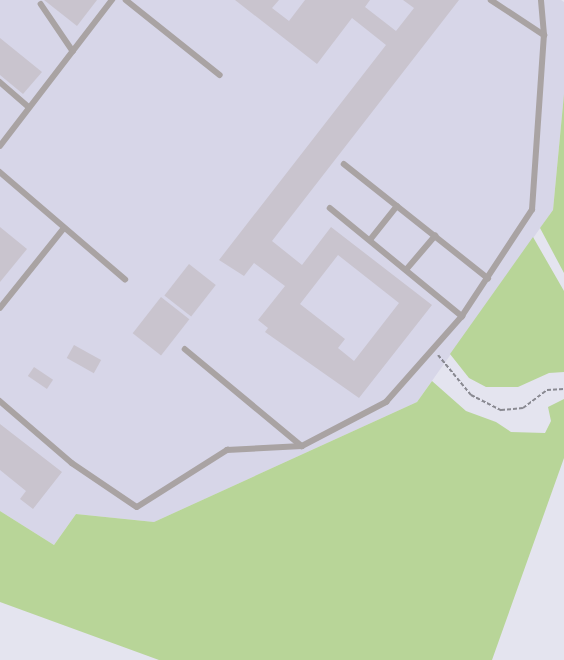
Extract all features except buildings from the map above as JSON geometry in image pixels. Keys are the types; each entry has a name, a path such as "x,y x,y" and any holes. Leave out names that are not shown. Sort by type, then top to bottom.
{"lane":[{"path":"0,146 28,106 112,0"},
{"path":"126,0 220,76"},
{"path":"491,0 544,35"},
{"path":"0,400 72,463 137,507 227,450 302,446 386,402 462,316 532,210 544,35 541,0"},
{"path":"41,4 73,51"},
{"path":"0,82 28,106"},
{"path":"344,164 488,278"},
{"path":"0,172 124,279"},
{"path":"370,240 398,206"},
{"path":"330,208 462,316"},
{"path":"0,308 64,228"},
{"path":"406,270 435,236"},
{"path":"185,349 302,446"}],"path":[{"path":"433,349 471,396 501,410 523,408 547,390 564,389"}],"shaded area":[{"path":"0,0 561,0 564,2 564,94 553,210 417,402 154,522 76,514 54,545 0,511"}],"green space":[{"path":"564,94 564,273 540,228 553,210"},
{"path":"533,237 564,291 564,372 549,373 518,387 486,387 469,378 450,354"},
{"path":"432,381 466,411 496,422 511,432 545,433 551,421 548,407 564,399 564,458 492,660 159,660 0,602 0,511 54,545 76,514 154,522 417,402"}]}
